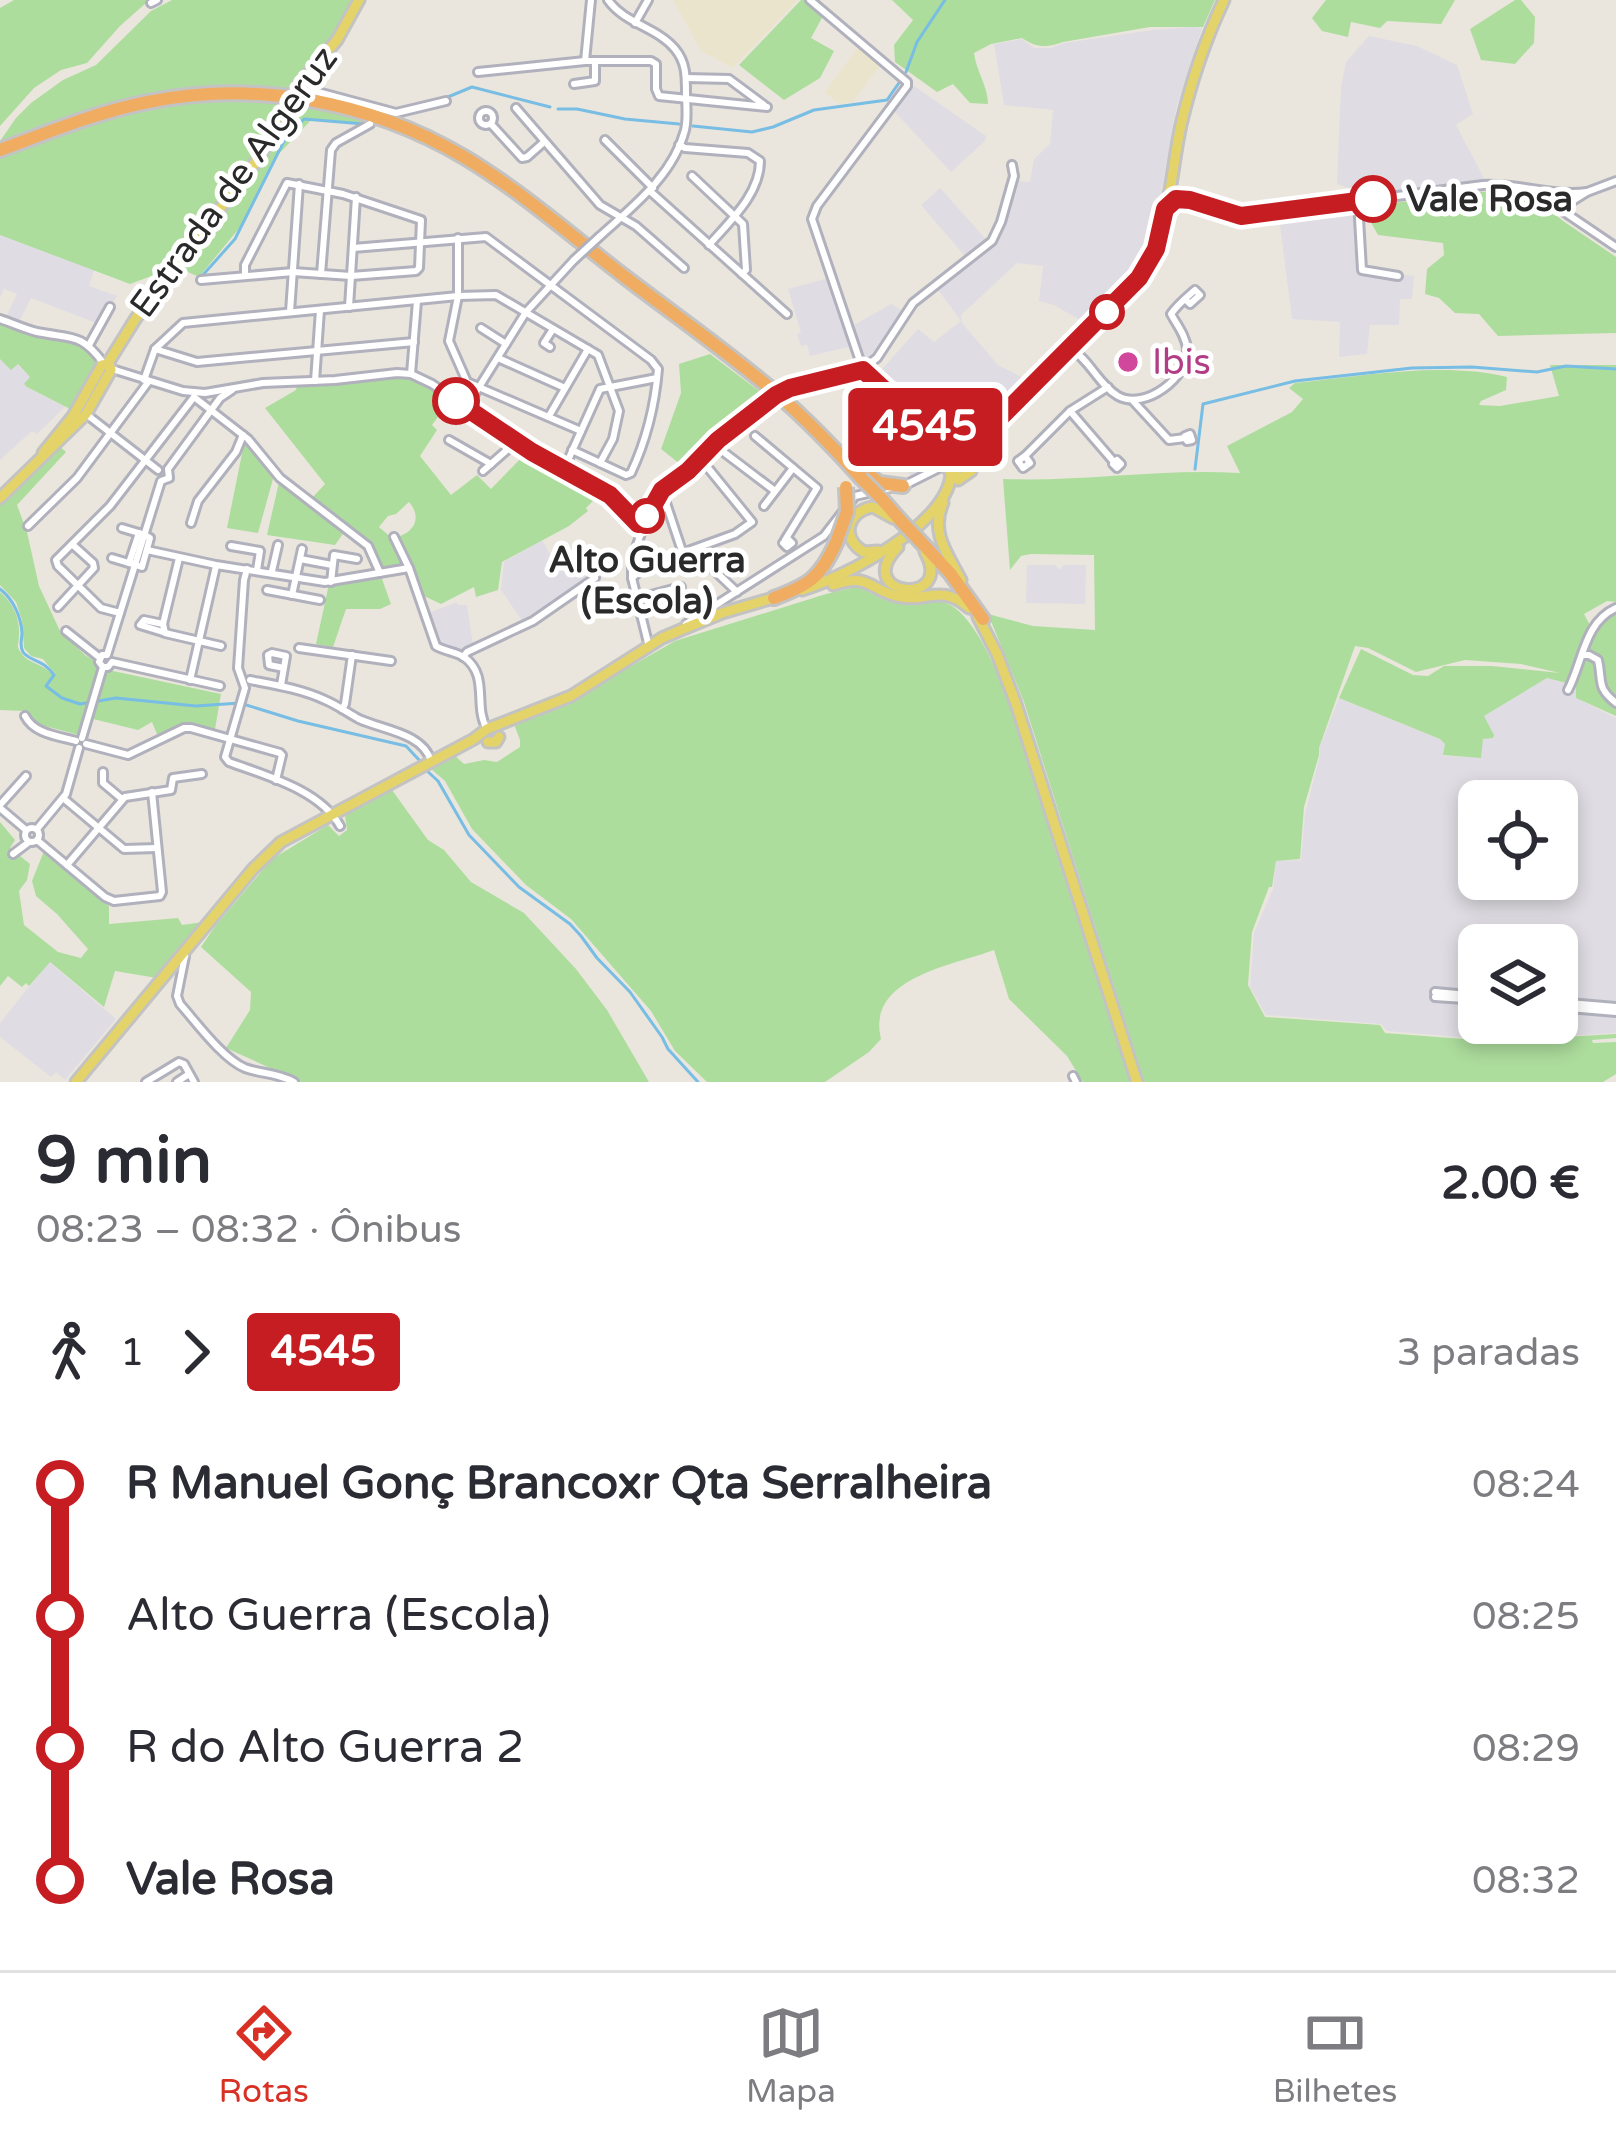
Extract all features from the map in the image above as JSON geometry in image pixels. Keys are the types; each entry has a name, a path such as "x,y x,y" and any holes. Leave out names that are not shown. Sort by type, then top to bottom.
{"highway":[{"path":"0,150 77,121 185,95 236,93 319,101 408,128 512,190 753,374 873,480 903,486"},
{"path":"670,312 822,441 839,466 878,498 950,573 982,620"},
{"path":"809,424 856,482"},
{"path":"774,598 799,589 826,564 856,482"}],"main road":[{"name":"Estrada de Algeruz","path":"0,498 82,411 148,303 263,152 279,114 337,40 359,0"},
{"path":"1137,1082 1002,656 938,532 937,518 957,464 968,450 1058,360 1075,353 1079,338 1145,271 1156,249 1165,209 1179,196 1171,178 1189,94 1224,0"},
{"path":"919,542 931,572 925,584 910,591 896,588 886,574 888,557 939,502 957,464"},
{"path":"825,587 880,559 943,502"},
{"path":"900,522 874,507 857,512 848,528 852,543 864,552 901,541"},
{"path":"610,673 662,638 846,574 901,541"},
{"path":"79,1082 177,976 185,956 268,858 305,831 431,761 571,696 675,638 825,587 860,580 899,597 950,595 982,620"},
{"path":"79,1082 253,869 281,842 305,831"}],"street":[{"path":"585,61 591,0"},
{"path":"466,408 526,312 574,260 652,189 679,145 686,124 682,58 669,42 620,13 608,0"},
{"path":"635,22 648,0"},
{"path":"662,638 824,536 855,496 903,486 957,464 863,370 812,214 907,82 814,1"},
{"path":"320,59 311,85 314,91 396,112 446,101"},
{"path":"478,72 585,61 651,61 656,67 657,94 767,107 729,79 686,78"},
{"path":"574,84 596,81 596,61"},
{"path":"516,108 600,205 636,226 684,268"},
{"path":"321,274 332,147 370,124"},
{"path":"491,124 521,158 545,141"},
{"path":"605,140 787,314"},
{"path":"679,145 748,153 760,161 746,202 709,244"},
{"path":"649,646 636,599 632,560 641,525 662,490 776,395 863,370 882,352 914,303 992,241 1014,176 1012,165"},
{"path":"692,176 744,228 746,269 742,274"},
{"path":"1557,205 1616,181"},
{"path":"202,280 292,272 351,276 416,271 420,218 287,182 245,265 245,276"},
{"path":"290,313 298,184"},
{"path":"1179,196 1241,216 1495,184 1558,192 1570,200"},
{"path":"1538,188 1616,247"},
{"path":"1557,205 1558,192"},
{"path":"349,307 356,197"},
{"path":"1570,200 1570,215"},
{"path":"1358,201 1362,270 1398,276"},
{"path":"352,248 479,236 490,239 651,360 658,378 631,473 626,475 572,450"},
{"path":"458,238 458,296 449,341 467,382 581,430"},
{"path":"28,526 77,478 111,434 147,380 155,349 182,323 493,295 598,356 619,414 600,464"},
{"path":"1075,353 1120,397 1141,400 1156,395 1183,368 1186,342 1171,314 1185,299"},
{"path":"411,374 417,300"},
{"path":"89,345 110,307"},
{"path":"315,381 320,310"},
{"path":"0,319 37,332 76,337 89,345 107,370 211,397"},
{"path":"481,328 506,344"},
{"path":"550,346 544,343 553,328"},
{"path":"155,349 197,362 414,342"},
{"path":"549,416 588,349"},
{"path":"498,358 565,388"},
{"path":"183,391 211,397 263,383 411,374 610,495 641,525"},
{"path":"563,470 599,391 658,378"},
{"path":"1025,456 1070,411 1108,388"},
{"path":"120,614 101,608 57,563 58,557 104,513 194,397"},
{"path":"211,397 213,411 243,435 280,478 368,546 380,572"},
{"path":"13,854 33,840 63,798 161,481 157,475 213,411 211,397"},
{"path":"1132,400 1168,440 1185,438"},
{"path":"82,411 145,461 163,469"},
{"path":"1070,411 1114,462"},
{"path":"190,523 198,501 236,452 243,435"},
{"path":"755,436 817,488 784,543 787,560"},
{"path":"449,440 491,464"},
{"path":"482,471 518,441"},
{"path":"713,444 775,491"},
{"path":"632,578 644,567 752,522 700,458"},
{"path":"764,506 794,468"},
{"path":"662,490 683,554"},
{"path":"112,558 142,567 150,537 122,528"},
{"path":"394,537 436,646 464,657 481,682 480,715 491,735"},
{"path":"58,607 94,565 71,545"},
{"path":"272,572 278,545"},
{"path":"231,546 260,550 244,580 238,668 245,684 224,755 227,761 322,805 332,815"},
{"path":"292,595 302,549"},
{"path":"147,550 331,582 409,568"},
{"path":"693,550 737,592"},
{"path":"331,582 334,555 357,559"},
{"path":"178,558 164,628 221,646"},
{"path":"299,559 332,565"},
{"path":"190,680 216,565"},
{"path":"464,657 544,614 595,578"},
{"path":"636,599 681,587"},
{"path":"267,590 320,600"},
{"path":"1568,690 1597,620 1616,608"},
{"path":"66,631 106,661 220,686"},
{"path":"299,648 391,661"},
{"path":"342,709 352,655"},
{"path":"1582,656 1598,660 1602,691 1616,703"},
{"path":"281,685 284,668"},
{"path":"250,680 281,685 418,742 431,761"},
{"path":"25,716 36,729 128,755 184,728 229,739 280,753 276,780"},
{"path":"103,772 104,784 122,799"},
{"path":"67,865 122,799 171,790 173,778 202,774"},
{"path":"26,776 0,806 26,830"},
{"path":"26,830 25,838 105,897 114,901 157,896 162,892 152,792"},
{"path":"63,798 124,849 158,848"},
{"path":"26,830 37,829"},
{"path":"177,976 177,996 233,1061 294,1082"},
{"path":"1435,994 1458,996"},
{"path":"1578,1006 1616,1009"},
{"path":"146,1082 179,1062 192,1078 177,1082"},
{"path":"260,1072 260,1082"}],"shaded area":[{"path":"673,0 798,0 733,68 701,51"},
{"path":"1202,28 1176,109 1154,237 1141,266 1087,324 1039,301 1043,266 1017,263 961,315 962,323 998,365 1029,381 956,450 929,427 916,443 937,461 913,477 886,454 879,462 869,454 862,462 854,456 888,418 870,401 880,391 862,375 852,346 810,356 797,334 801,332 788,289 829,278 847,329 891,304 905,312 868,370 874,378 918,329 934,342 961,321 936,287 970,262 921,205 940,188 992,246 1004,226 1011,193 1019,181 1030,182 1034,159 1050,144 1053,110 1004,105 994,44 1022,39 1034,48 1051,48"},
{"path":"1369,36 1417,46 1457,65 1473,114 1456,125 1486,182 1435,185 1395,194 1389,190 1371,196 1337,184 1346,62"},
{"path":"860,45 882,63 853,102 839,104 825,92"},
{"path":"914,86 986,136 951,172 893,110"},
{"path":"1367,204 1362,209 1364,266 1414,276 1412,299 1400,299 1399,325 1370,325 1367,354 1339,357 1340,322 1292,319 1279,217"},
{"path":"0,235 94,270 89,286 117,296 99,324 31,298 18,324 5,319 17,294 4,289 0,298"},
{"path":"0,359 11,369 17,364 30,377 27,387 65,407 0,460"},
{"path":"542,540 554,561 579,548 595,575 523,622 501,590 504,562"},
{"path":"1027,565 1055,565 1060,570 1064,565 1086,565 1085,604 1026,603"},
{"path":"457,602 467,605 473,645 459,651 438,643 428,613"},
{"path":"1547,678 1574,686 1576,698 1616,718 1616,1033 1578,1035 1578,924 1458,924 1458,1037 1387,1031 1381,1024 1266,1015 1250,987 1254,933 1273,889 1276,861 1301,860 1319,749 1339,698 1440,739 1445,744 1444,756 1481,757 1484,716"},
{"path":"49,962 116,1019 65,1080 56,1072 51,1077 0,1037 0,1023"}],"green space":[{"path":"14,0 146,3 87,63 61,70 34,88 0,126 0,8"},
{"path":"172,0 356,0 333,38 287,92 212,87 176,90 106,105 0,141 31,103 63,80 96,65 151,11"},
{"path":"801,0 823,16 811,38 834,51 820,78 784,100 739,65"},
{"path":"892,0 1215,0 1203,27 1150,27 1047,46 1022,38 991,44 974,53 988,104 970,103 953,84 937,92 895,62 894,45 913,20"},
{"path":"1326,0 1455,0 1441,24 1387,21 1380,28 1351,22 1348,37 1322,31 1312,18"},
{"path":"1521,0 1535,17 1534,43 1515,64 1481,60 1470,29"},
{"path":"199,99 281,103 256,155 170,269 130,284 0,235 0,153 134,108"},
{"path":"292,102 367,121 312,119 273,160 241,226 199,277 179,268 267,152"},
{"path":"1516,190 1533,196 1616,257 1616,333 1498,336 1479,314 1455,313 1439,298 1425,294 1427,269 1444,255 1443,243 1378,235 1368,217 1369,206"},
{"path":"0,321 33,334 73,340 92,353 99,362 72,410 27,387 24,384 30,377 18,364 11,370 0,359"},
{"path":"710,354 767,397 685,468 661,449 681,393 679,364"},
{"path":"1550,365 1616,365 1616,602 1607,601 1584,614 1590,625 1566,683 1547,678 1484,716 1494,735 1483,739 1481,758 1443,755 1445,744 1440,739 1339,698 1361,649 1413,675 1428,676 1444,666 1560,673 1521,664 1465,660 1416,672 1355,646 1319,748 1304,807 1300,859 1276,861 1272,887 1252,932 1248,985 1265,1017 1380,1025 1385,1033 1458,1039 1458,1044 1578,1044 1578,1036 1616,1034 1616,1038 1592,1040 1616,1042 1616,1074 1603,1082 1144,1082 1024,702 988,614 1033,626 1095,630 1094,555 1031,554 1021,556 1010,570 1003,479 1240,473 1227,446 1292,412 1303,399 1289,388 1295,383 1456,370 1507,377 1506,390 1479,405 1559,396"},
{"path":"394,375 422,381 450,401 432,425 437,430 420,456 451,495 477,475 491,489 527,452 602,492 569,526 502,562 498,590 476,597 474,587 441,604 422,595 398,541 415,522 409,502 379,527 393,539 404,562 383,569 370,543 312,498 325,484 265,408 296,390 297,384"},
{"path":"245,439 273,479 258,533 227,528"},
{"path":"57,444 66,452 17,505 39,586 60,631 99,668 221,694 214,735 191,728 159,739 152,722 138,730 89,718 83,736 37,724 25,711 0,710 0,592 17,617 20,651 55,674 43,659 24,648 16,602 0,585 0,503"},
{"path":"279,482 345,531 335,545 267,535"},
{"path":"383,575 391,604 380,609 346,609 333,647 316,644 329,584"},
{"path":"859,586 890,601 949,604 972,626 988,653 1016,721 1131,1082 1083,1082 1067,1056 1009,999 994,950 935,969 899,988 880,1018 881,1039 825,1082 707,1082 675,1051 651,1011 571,919 526,885 472,829 445,781 430,768 453,754 464,764 497,762 520,747 514,724 574,699 675,641"},
{"path":"1616,612 1616,716 1576,698 1576,687 1592,637"},
{"path":"392,790 428,840 444,850 471,882 524,913 576,969 607,1010 649,1082 301,1082 226,1048 250,1010 251,992 201,947 272,859 328,825 339,836 347,830 345,815"},
{"path":"0,822 15,840 10,848 30,864 19,891 24,925 58,952 81,958 88,949 36,896 32,881 44,851 109,906 109,924 178,918 182,925 204,922 157,978 115,971 104,1007 50,962 29,986 22,987 8,976 0,986"}],"waterway":[{"path":"906,72 917,42 945,0"},
{"path":"693,126 752,132 814,110 887,100 901,80"},
{"path":"443,99 472,87 550,107"},
{"path":"558,109 679,124"},
{"path":"202,276 235,239 284,141 304,119 364,124"},
{"path":"1195,469 1203,404 1295,381 1412,368 1616,369"},
{"path":"0,589 18,614 23,652 50,670 54,675 46,686 62,698 80,704 116,698 196,706 240,703 406,746 420,761"},
{"path":"426,770 438,781 469,835 519,887 570,924 630,992 668,1049 698,1082"}],"bus line":[{"name":"4545","path":"456,401 532,452 610,495 638,524 644,522 662,490 776,395 863,370 954,454 962,453 1139,278 1156,249 1165,209 1176,199 1241,216 1373,199"}],"place":[{"name":"Vale Rosa","path":"1373,199"},
{"name":"Ibis","path":"1128,362"},
{"name":"Alto Guerra (Escola)","path":"647,516"}]}
